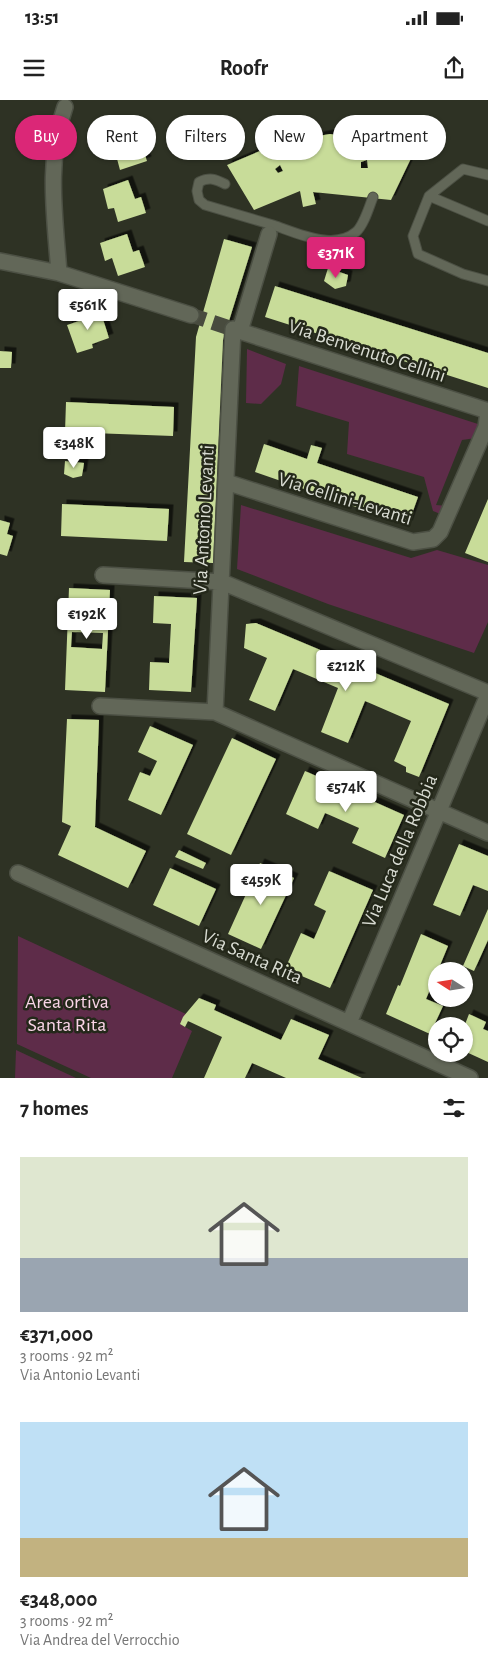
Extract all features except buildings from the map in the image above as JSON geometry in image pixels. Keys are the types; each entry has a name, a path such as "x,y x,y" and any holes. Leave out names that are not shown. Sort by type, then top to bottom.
{"street":[{"path":"59,274 52,190 58,128 65,107"},
{"name":"Via Antonio Levanti","path":"215,712 226,482 236,330 271,229"},
{"path":"0,261 59,274 191,315"},
{"name":"Via Benvenuto Cellini","path":"236,330 488,411"},
{"name":"Via Cellini-Levanti","path":"226,482 413,542 433,539 440,532 486,427 488,411"},
{"path":"103,575 222,582 488,694"},
{"name":"Via Luca della Robbia","path":"349,1023 488,694"},
{"path":"100,706 215,712 488,834"},
{"name":"Via Santa Rita","path":"18,873 470,1078"}],"lane":[{"path":"488,175 463,170 428,196 413,236 418,254 463,274 488,281"},
{"path":"225,184 215,178 206,178 200,182 197,191 198,200 205,205 271,229 315,239 344,239 357,231 373,197"},
{"path":"428,196 488,221"}],"green space":[{"path":"247,349 286,364 281,384 261,404 246,403"},
{"path":"299,366 481,425 476,438 462,440 436,505 447,506 443,515 433,511 424,477 347,454 349,422 296,406"},
{"path":"241,505 411,558 437,550 488,565 488,622 474,653 328,604 237,569"},
{"name":"Area ortiva Santa Rita","path":"18,936 186,1014 180,1024 192,1031 172,1078 91,1078 17,1044"},
{"path":"16,1050 76,1078 15,1078"}],"tunnel":[{"path":"191,315 233,329"}]}
